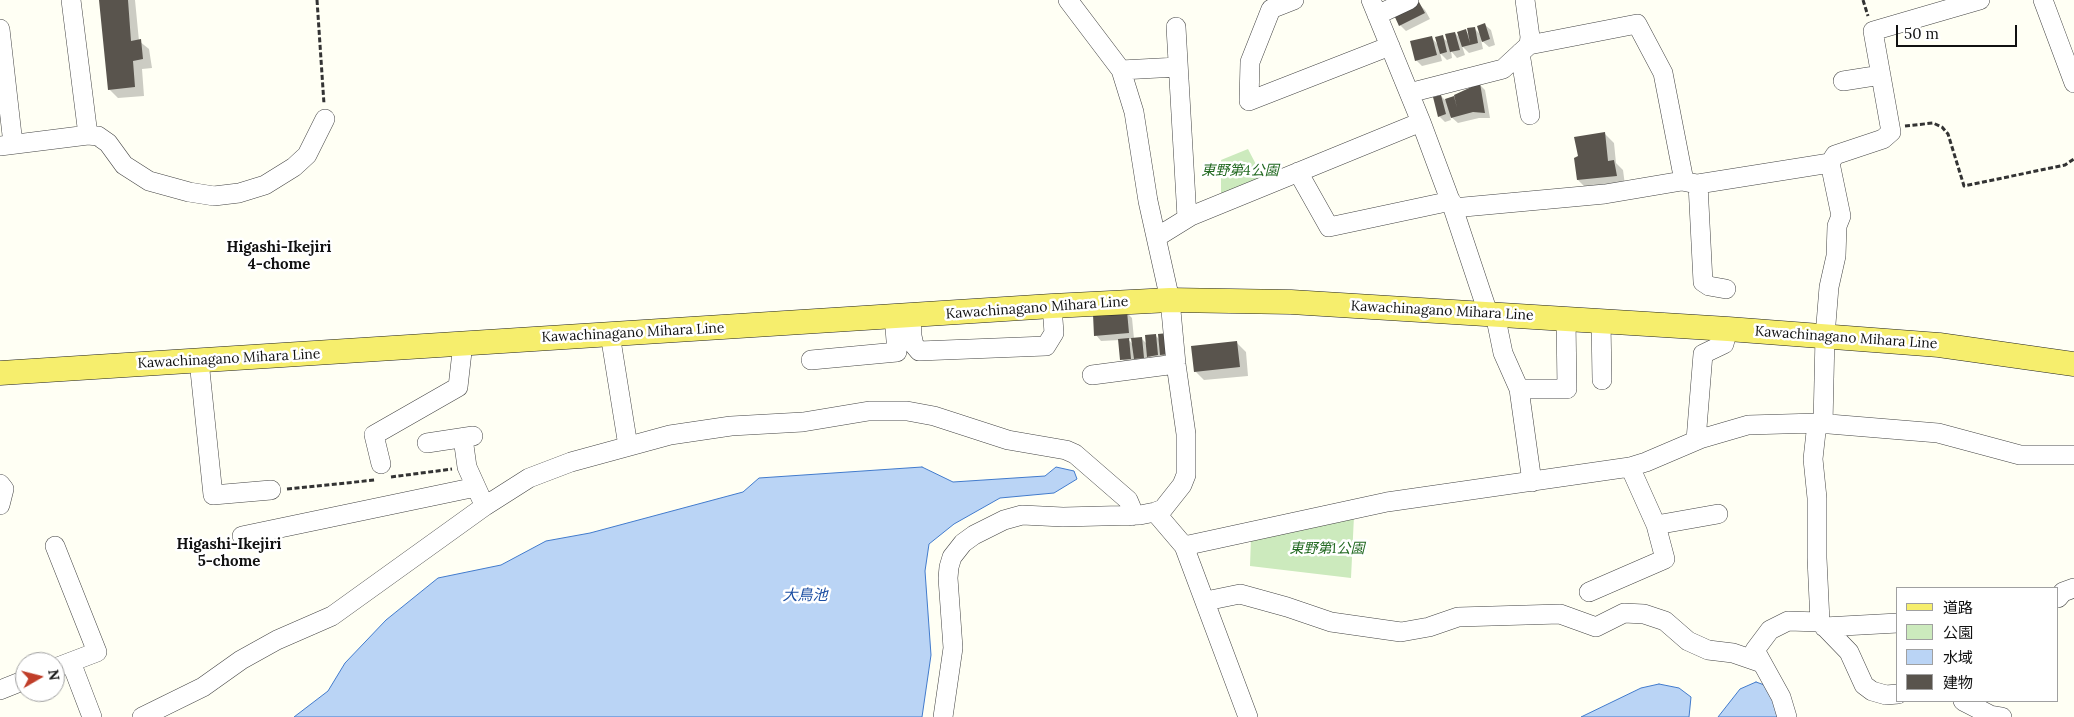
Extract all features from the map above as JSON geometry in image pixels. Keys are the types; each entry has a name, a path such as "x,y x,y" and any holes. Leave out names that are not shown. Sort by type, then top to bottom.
{"main road":[{"name":"Kawachinagano Mihara Line","path":"0,373 1170,300 1291,302 1728,329 1939,345 2074,364"}],"street":[{"path":"72,0 88,135"},
{"path":"944,717 953,648 948,578 949,567 952,557 963,543 974,535 1004,520 1022,515 1063,517 1132,516 1154,512 1163,509 1182,486 1186,475 1186,434 1176,364 1170,300 1148,201 1134,112 1121,70 1068,0"},
{"path":"1409,0 1374,7 1421,122 1492,314 1503,354 1518,389 1532,482"},
{"path":"1409,93 1504,69 1524,49 1530,37 1525,0"},
{"path":"1896,694 1886,696 1872,691 1864,685 1849,652 1822,624 1816,558 1817,498 1813,459 1820,423 1829,287 1836,256 1836,226 1840,216 1830,163 1835,155 1883,139 1891,132 1873,31 1980,0"},
{"path":"2043,0 2074,83"},
{"path":"1289,1 1271,9 1250,62 1249,101 1390,46"},
{"path":"1524,49 1637,24 1663,73 1691,183 1703,282 1709,286 1726,289"},
{"path":"1176,27 1187,218"},
{"path":"0,28 7,145 88,135 98,136 108,143 124,165 149,181 189,192 214,196 239,193 265,184 294,167 307,155 325,119"},
{"path":"1524,49 1530,114"},
{"path":"1121,70 1178,67"},
{"path":"1842,81 1881,75"},
{"path":"1157,237 1187,218 1421,122"},
{"path":"1298,172 1329,227 1452,205 1605,194 1830,163"},
{"path":"903,316 914,345 919,351 1046,346 1054,333 1052,306"},
{"path":"811,360 897,352 903,316"},
{"path":"1518,389 1567,389 1566,318"},
{"path":"1601,321 1602,380"},
{"path":"1696,440 1704,354 1724,344 1728,329"},
{"path":"610,334 628,446"},
{"path":"383,473 374,434 458,387 463,343"},
{"path":"199,361 213,495 271,490"},
{"path":"1092,375 1176,364"},
{"path":"142,717 204,687 241,660 277,640 332,616 485,506 529,478 571,462 670,435 731,426 803,422 869,411 907,411 934,416 1008,440 1066,450 1075,454 1128,500 1132,516"},
{"path":"1184,546 1387,502 1630,466 1646,462 1696,440 1748,425 1820,423 1938,433 2020,455 2074,456"},
{"path":"427,444 468,437 467,467 485,506"},
{"path":"1589,592 1665,559 1656,525 1630,466"},
{"path":"0,484 4,489 0,505"},
{"path":"242,536 476,486"},
{"path":"1154,512 1184,546 1248,717"},
{"path":"1656,525 1718,514"},
{"path":"56,546 97,652 65,664"},
{"path":"2059,597 2063,592 2074,588"},
{"path":"1206,601 1240,594 1288,607 1332,622 1401,632 1429,627 1458,617 1560,614 1596,627 1624,613 1644,614 1665,621 1688,641 1708,650 1733,653 1762,663"},
{"path":"1787,717 1781,697 1755,650 1770,630 1788,621 1822,624 1896,624"},
{"path":"65,669 92,717"},
{"path":"0,690 15,684"},
{"path":"1965,702 1990,715 2002,717"}],"path":[{"path":"316,0 325,119"},
{"path":"1890,127 1933,123 1942,127 1948,134 1964,186 2065,165 2074,159"},
{"path":"271,490 331,486 383,473 467,467"}],"green space":[{"name":"東野第4公園","path":"1248,149 1263,178 1221,204 1221,160"},
{"name":"東野第1公園","path":"1354,516 1351,578 1250,566 1251,538"}],"water":[{"name":"大鳥池","path":"922,467 953,482 1045,476 1056,467 1074,471 1077,479 1054,493 1000,498 954,524 929,544 925,571 931,655 922,717 294,717 328,691 345,663 386,620 438,578 501,565 546,541 590,533 743,492 759,478"},
{"path":"1756,682 1770,687 1781,717 1718,717 1740,689"},
{"path":"1659,684 1679,688 1691,697 1689,717 1581,717 1641,688"}],"building":[{"path":"99,0 128,0 131,41 141,39 143,59 133,61 135,87 108,90"},
{"path":"1419,2 1425,13 1399,26 1394,15"},
{"path":"1485,23 1490,39 1482,42 1477,26"},
{"path":"1475,27 1478,43 1462,47 1457,32 1466,29 1470,43 1467,28"},
{"path":"1455,32 1460,50 1450,52 1445,34"},
{"path":"1443,35 1447,52 1440,54 1435,37"},
{"path":"1432,36 1437,55 1415,61 1410,41"},
{"path":"1480,83 1485,113 1473,112 1451,118 1445,99 1454,96 1457,108 1454,95"},
{"path":"1441,95 1446,114 1438,117 1433,97"},
{"path":"1605,132 1608,161 1614,160 1617,176 1577,180 1574,158 1578,156 1574,137"},
{"path":"1127,311 1129,333 1094,336 1093,314"},
{"path":"1168,333 1171,354 1160,355 1158,334"},
{"path":"1156,334 1158,355 1147,357 1145,335"},
{"path":"1142,337 1144,358 1134,359 1131,338"},
{"path":"1129,338 1131,359 1120,360 1118,339"},
{"path":"1237,341 1240,367 1194,372 1191,346"}],"district":[{"name":"Higashi-Ikejiri 4-chome","path":"279,256"},
{"name":"Higashi-Ikejiri 5-chome","path":"229,554"}]}
